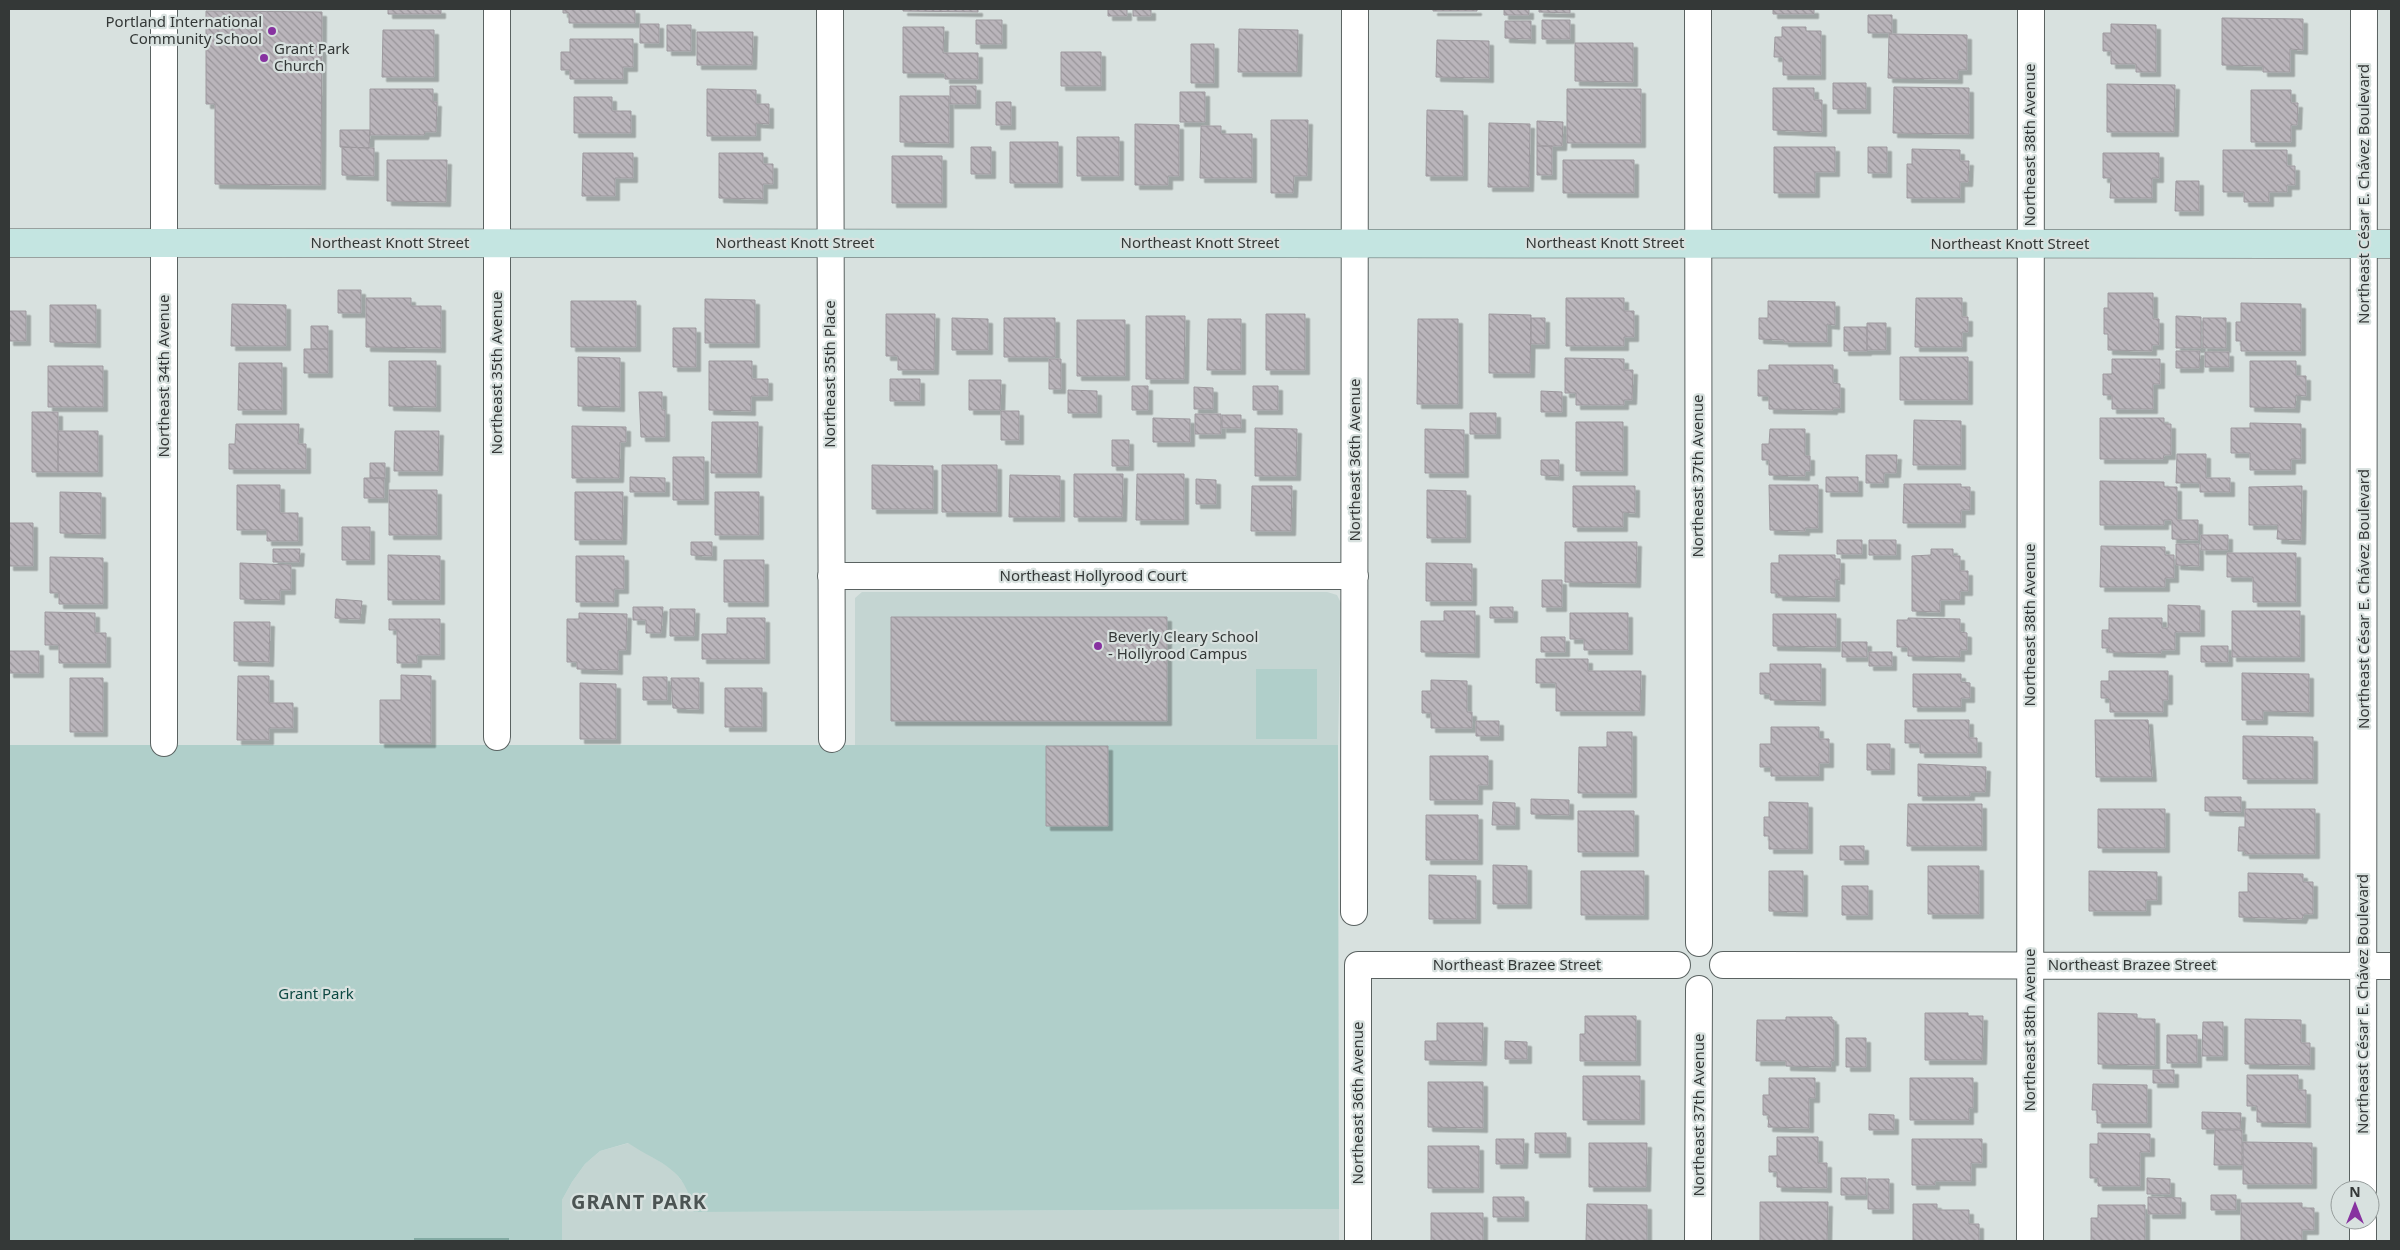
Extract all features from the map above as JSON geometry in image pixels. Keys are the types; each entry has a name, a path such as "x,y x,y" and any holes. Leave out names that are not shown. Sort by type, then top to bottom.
{"street":[{"name":"Northeast 34th Avenue","path":"164,9 164,742"},
{"name":"Northeast 35th Avenue","path":"497,9 498,737"},
{"name":"Northeast 35th Place","path":"830,9 832,739"},
{"name":"Northeast 36th Avenue","path":"1354,912 1355,9"},
{"name":"Northeast 37th Avenue","path":"1698,9 1699,943"},
{"name":"Northeast 38th Avenue","path":"2030,1241 2031,9"},
{"name":"Northeast César E. Chávez Boulevard","path":"2363,1180 2363,966 2378,244 2364,9"},
{"name":"Northeast Knott Street","path":"9,243 1356,242 2378,244"},
{"name":"Northeast Hollyrood Court","path":"831,576 1355,576"},
{"path":"1699,943 1716,949 1721,956 1723,964 1722,973 1718,981 1711,986 1699,989 1691,988 1682,981 1677,965 1682,952 1688,946 1699,943"},
{"name":"Northeast Brazee Street","path":"1723,964 2391,966"},
{"name":"Northeast Brazee Street","path":"1358,966 1677,965"},
{"name":"Northeast 36th Avenue","path":"1358,966 1358,1241"},
{"name":"Northeast 37th Avenue","path":"1698,1241 1699,989"}],"shaded area":[{"name":"Beverly Cleary School - Hollyrood Campus","path":"862,592 1327,592 1337,595 1341,603 1338,745 855,745 855,598"},
{"path":"629,1143 672,1169 689,1190 694,1212 1339,1209 1339,1241 562,1241 562,1200 572,1182 585,1164 600,1151"}],"green space":[{"path":"1256,669 1317,669 1317,739 1256,739"},
{"name":"Grant Park","path":"9,745 1338,745 1339,1209 694,1212 690,1197 678,1176 662,1163 628,1143 600,1151 585,1164 572,1182 562,1200 562,1241 9,1241"}],"water":[{"path":"414,1238 509,1238 509,1241 414,1241"}],"building":[{"path":"388,9 441,9 441,14 388,14"},
{"path":"563,9 635,9 635,23 569,23 569,13 563,13"},
{"path":"903,9 978,9 978,12 903,11"},
{"path":"1108,9 1127,9 1127,16 1108,16"},
{"path":"1133,9 1151,9 1151,16 1133,16"},
{"path":"1433,9 1477,9 1477,11 1433,11"},
{"path":"1504,9 1529,9 1529,15 1504,15"},
{"path":"1539,9 1570,9 1570,13 1539,12"},
{"path":"1773,9 1814,9 1814,14 1773,14"},
{"name":"Grant Park Church","path":"206,11 322,12 321,185 215,184 215,104 206,104"},
{"path":"1868,15 1892,15 1892,33 1868,33"},
{"path":"2222,18 2303,19 2303,50 2290,49 2290,72 2263,72 2263,66 2222,65"},
{"path":"976,20 1002,20 1002,44 976,44"},
{"path":"1542,20 1570,20 1570,39 1542,39"},
{"path":"1505,21 1531,21 1531,39 1505,38"},
{"path":"640,24 659,24 659,43 640,43"},
{"path":"2111,24 2156,25 2156,72 2136,72 2136,64 2111,64 2111,51 2103,51 2103,33 2111,33"},
{"path":"667,25 691,25 691,51 667,51"},
{"path":"903,27 944,27 943,53 978,53 978,79 945,79 945,73 903,73"},
{"path":"1782,27 1806,27 1806,31 1821,31 1821,75 1783,75 1783,57 1774,57 1775,37 1782,37"},
{"path":"1239,29 1298,30 1297,72 1238,72"},
{"path":"383,30 434,30 434,77 382,77"},
{"path":"697,32 753,32 752,65 697,65"},
{"path":"1889,34 1967,35 1967,70 1958,70 1958,79 1888,78"},
{"path":"570,39 633,39 633,67 623,67 623,79 570,79 570,70 561,70 561,52 570,52"},
{"path":"1437,40 1489,41 1489,78 1436,77"},
{"path":"1575,43 1633,43 1633,82 1575,81"},
{"path":"1191,44 1214,44 1214,83 1191,83"},
{"path":"1061,52 1101,52 1101,86 1061,86"},
{"path":"1833,83 1866,83 1866,109 1833,109"},
{"path":"2107,84 2175,85 2174,132 2107,132"},
{"path":"950,86 976,86 976,104 950,104"},
{"path":"1894,87 1969,88 1969,134 1893,133"},
{"path":"1773,88 1814,88 1814,100 1822,100 1822,132 1773,130"},
{"path":"370,89 433,89 433,102 437,102 436,132 425,132 424,135 370,135"},
{"path":"707,89 756,90 756,104 769,104 769,124 756,123 756,136 707,136"},
{"path":"1567,89 1641,89 1641,143 1567,143"},
{"path":"2251,90 2291,90 2291,103 2298,103 2297,125 2291,125 2291,142 2251,142"},
{"path":"1180,92 1205,92 1205,122 1180,122"},
{"path":"900,96 949,96 949,143 900,142"},
{"path":"574,97 612,97 612,111 631,111 631,133 574,133"},
{"path":"996,102 1011,102 1011,125 996,125"},
{"path":"1427,110 1463,111 1463,176 1426,176"},
{"path":"1271,120 1308,120 1307,176 1294,176 1293,193 1271,193"},
{"path":"1537,121 1563,122 1562,146 1537,146"},
{"path":"1489,123 1530,124 1529,187 1488,187"},
{"path":"1135,124 1179,125 1179,176 1168,176 1168,185 1135,185"},
{"path":"1201,126 1221,126 1221,134 1252,134 1252,178 1200,178"},
{"path":"340,130 370,130 369,148 340,147"},
{"path":"1077,137 1119,137 1119,176 1077,176"},
{"path":"1010,142 1058,142 1058,183 1010,183"},
{"path":"1537,146 1552,146 1552,175 1537,175"},
{"path":"342,147 374,148 374,176 342,175"},
{"path":"971,147 991,147 991,174 971,174"},
{"path":"1774,147 1835,147 1835,172 1815,172 1815,193 1774,193"},
{"path":"1868,147 1887,147 1887,173 1868,173"},
{"path":"1912,149 1960,150 1960,161 1969,161 1968,182 1960,182 1960,198 1907,198 1907,164 1912,164"},
{"path":"2223,150 2287,150 2287,166 2295,166 2295,185 2287,185 2287,192 2269,192 2269,202 2244,202 2244,192 2223,192"},
{"path":"583,153 633,153 633,178 615,178 615,196 582,196"},
{"path":"719,153 763,153 763,164 773,164 773,184 763,184 763,199 719,198"},
{"path":"2103,153 2159,153 2159,178 2152,178 2152,198 2110,198 2111,178 2103,178"},
{"path":"892,156 942,156 942,203 892,203"},
{"path":"387,160 447,160 446,202 387,201"},
{"path":"1563,160 1634,160 1634,193 1563,193"},
{"path":"2176,181 2199,181 2199,211 2175,211"},
{"path":"338,290 361,290 361,313 338,313"},
{"path":"2108,293 2153,293 2153,319 2159,319 2159,345 2152,345 2152,351 2108,350 2108,334 2104,334 2104,308 2108,308"},
{"path":"366,298 411,298 411,306 441,306 441,348 366,347"},
{"path":"1566,298 1624,298 1624,311 1634,311 1634,337 1624,337 1624,346 1566,346"},
{"path":"1916,298 1962,298 1962,317 1968,317 1968,332 1962,332 1962,347 1915,347"},
{"path":"705,299 755,300 755,343 705,343"},
{"path":"571,301 636,301 636,347 571,347"},
{"path":"1768,301 1835,302 1835,325 1827,324 1827,342 1784,342 1784,340 1759,339 1759,318 1768,318"},
{"path":"2241,303 2301,304 2301,351 2241,351 2241,341 2236,341 2236,322 2241,322"},
{"path":"232,304 286,305 286,346 231,346"},
{"path":"50,305 96,305 96,343 50,342"},
{"path":"9,311 26,311 26,341 9,341"},
{"path":"886,314 935,314 934,370 898,370 898,356 886,356"},
{"path":"1266,314 1305,314 1305,370 1266,370"},
{"path":"1489,314 1531,315 1530,373 1489,373"},
{"path":"1146,316 1185,316 1184,379 1146,379"},
{"path":"2176,316 2201,317 2201,348 2176,348"},
{"path":"952,318 988,319 988,350 952,350"},
{"path":"1004,318 1055,318 1055,357 1004,357"},
{"path":"1531,318 1545,318 1545,344 1531,344"},
{"path":"2203,318 2226,318 2226,348 2203,348"},
{"path":"1208,319 1241,319 1241,370 1207,370"},
{"path":"1418,319 1458,319 1458,404 1417,404"},
{"path":"1077,320 1125,320 1125,376 1077,376"},
{"path":"1867,323 1886,323 1886,350 1867,350"},
{"path":"311,326 328,326 328,349 311,349"},
{"path":"1844,327 1867,327 1867,351 1844,351"},
{"path":"673,328 696,328 696,367 673,367"},
{"path":"304,349 328,349 328,373 304,373"},
{"path":"2176,351 2200,351 2199,368 2176,368"},
{"path":"2205,352 2229,352 2229,367 2205,367"},
{"path":"578,357 620,358 620,407 578,406"},
{"path":"1900,357 1968,357 1968,400 1900,400"},
{"path":"1565,358 1624,359 1624,370 1633,370 1632,400 1624,400 1624,405 1576,405 1576,393 1565,393"},
{"path":"1049,359 1061,359 1061,389 1049,389"},
{"path":"2112,359 2160,359 2160,384 2153,384 2153,409 2112,409 2112,395 2103,395 2103,374 2112,374"},
{"path":"389,361 436,361 436,407 389,406"},
{"path":"709,361 752,361 752,379 768,379 768,396 751,396 751,411 709,410"},
{"path":"2250,361 2296,361 2296,376 2306,376 2306,396 2296,395 2295,408 2250,407"},
{"path":"239,363 282,363 282,410 238,410"},
{"path":"1769,365 1833,365 1833,383 1840,384 1840,408 1833,408 1833,410 1769,409 1769,396 1758,396 1758,370 1769,370"},
{"path":"48,366 103,366 103,407 48,407"},
{"path":"890,379 920,379 920,401 890,401"},
{"path":"969,380 1001,380 1000,410 969,410"},
{"path":"1132,386 1148,386 1148,410 1132,410"},
{"path":"1253,386 1278,386 1278,410 1253,410"},
{"path":"1194,387 1213,388 1213,409 1194,409"},
{"path":"1068,390 1097,391 1097,413 1068,413"},
{"path":"1541,391 1562,392 1562,412 1541,412"},
{"path":"639,392 662,392 662,410 665,410 665,437 641,437"},
{"path":"1001,411 1019,411 1019,440 1001,440"},
{"path":"32,412 58,412 58,472 32,472"},
{"path":"1470,413 1496,413 1496,434 1470,434"},
{"path":"1195,414 1221,414 1221,434 1195,434"},
{"path":"1222,415 1241,415 1241,428 1222,428"},
{"path":"1153,418 1190,419 1190,442 1153,442"},
{"path":"2100,418 2164,418 2164,424 2171,424 2171,455 2164,455 2163,459 2100,459"},
{"path":"1914,420 1961,421 1961,465 1913,465"},
{"path":"712,422 758,422 757,473 711,473"},
{"path":"1576,422 1623,422 1623,471 1576,471"},
{"path":"2250,423 2301,424 2301,459 2291,459 2291,470 2250,470 2250,453 2231,453 2231,428 2250,428"},
{"path":"236,424 299,424 298,444 306,444 306,469 229,469 229,444 235,444"},
{"path":"572,426 626,427 626,442 620,442 619,478 572,478"},
{"path":"1255,428 1297,429 1296,476 1255,476"},
{"path":"1425,429 1464,430 1464,473 1425,473"},
{"path":"1770,429 1805,429 1805,456 1810,456 1810,471 1805,471 1805,476 1769,475 1769,460 1762,460 1762,444 1769,444"},
{"path":"58,431 98,431 98,472 58,472"},
{"path":"395,431 439,431 438,471 394,471"},
{"path":"1112,440 1129,440 1129,466 1112,466"},
{"path":"2177,454 2206,454 2206,478 2230,478 2230,492 2200,492 2200,483 2176,483"},
{"path":"1866,455 1897,455 1896,473 1884,473 1884,483 1866,483"},
{"path":"673,457 704,457 704,500 673,500"},
{"path":"1541,460 1559,460 1559,476 1541,475"},
{"path":"370,463 385,463 385,478 370,478"},
{"path":"872,465 933,466 933,509 872,509"},
{"path":"942,465 997,465 997,512 942,512"},
{"path":"1074,474 1123,474 1122,517 1074,517"},
{"path":"1137,474 1184,474 1184,520 1136,520"},
{"path":"1010,475 1060,476 1060,517 1009,517"},
{"path":"630,477 665,478 665,492 630,492"},
{"path":"1826,477 1858,477 1858,492 1826,492"},
{"path":"364,478 384,478 384,498 364,498"},
{"path":"1196,479 1216,480 1216,504 1196,504"},
{"path":"2100,481 2164,482 2164,487 2177,487 2177,520 2198,520 2198,540 2172,539 2172,520 2164,520 2164,525 2100,525"},
{"path":"1904,484 1961,484 1961,487 1970,487 1970,510 1961,510 1961,523 1903,523"},
{"path":"237,485 280,485 280,513 298,513 298,541 267,541 267,530 237,530"},
{"path":"1769,485 1818,485 1818,528 1805,528 1805,531 1770,530"},
{"path":"1252,486 1292,486 1291,531 1251,531"},
{"path":"1573,486 1635,486 1635,513 1623,512 1623,527 1573,527"},
{"path":"2302,486 2301,540 2277,539 2278,525 2249,525 2249,487"},
{"path":"389,490 437,490 437,535 389,535"},
{"path":"1427,490 1466,491 1466,538 1427,538"},
{"path":"60,492 101,493 101,534 60,533"},
{"path":"575,492 623,492 622,540 575,540"},
{"path":"715,492 759,492 759,535 715,535"},
{"path":"9,523 33,523 33,566 9,566"},
{"path":"342,527 370,527 370,560 342,560"},
{"path":"2201,535 2228,535 2228,550 2201,550"},
{"path":"1837,540 1862,540 1862,554 1837,554"},
{"path":"1869,540 1896,540 1896,555 1869,555"},
{"path":"691,542 712,542 712,556 691,555"},
{"path":"1565,542 1637,542 1636,583 1565,582"},
{"path":"2176,544 2199,544 2199,566 2176,565"},
{"path":"2101,546 2165,547 2165,555 2174,555 2174,578 2165,578 2165,587 2100,587"},
{"path":"273,549 300,549 299,562 273,562"},
{"path":"1931,549 1953,549 1953,556 1960,556 1960,571 1968,571 1968,591 1960,591 1960,600 1940,600 1940,612 1912,611 1912,556 1931,555"},
{"path":"2227,553 2296,553 2296,602 2253,602 2253,577 2227,577"},
{"path":"388,555 440,556 440,600 388,600"},
{"path":"1779,555 1835,555 1835,559 1840,559 1840,580 1835,579 1835,597 1778,596 1778,593 1771,593 1771,563 1779,563"},
{"path":"576,556 624,556 624,589 614,589 614,602 576,602"},
{"path":"50,557 103,558 103,604 59,604 59,593 50,593"},
{"path":"724,560 764,560 764,602 724,602"},
{"path":"240,563 291,565 291,590 280,590 280,600 240,599"},
{"path":"1426,563 1472,564 1472,601 1426,601"},
{"path":"1542,580 1562,580 1562,607 1542,607"},
{"path":"336,599 362,601 360,619 335,618"},
{"path":"2168,605 2200,606 2200,632 2175,632 2175,650 2161,650 2161,653 2109,652 2109,648 2102,648 2102,630 2109,630 2109,618 2162,618 2162,628 2168,628"},
{"path":"633,607 663,607 661,633 646,633 646,620 633,620"},
{"path":"1490,607 1513,607 1513,618 1490,618"},
{"path":"670,609 695,609 694,636 670,636"},
{"path":"1444,611 1475,611 1475,653 1421,652 1421,621 1444,621"},
{"path":"2232,611 2300,611 2300,657 2232,657"},
{"path":"45,612 95,613 95,633 106,633 106,663 59,663 59,645 45,645"},
{"path":"579,613 627,614 626,650 618,650 618,670 577,669 577,662 567,662 567,619 579,619"},
{"path":"1570,613 1628,613 1628,650 1584,650 1584,639 1570,639"},
{"path":"1773,614 1836,614 1836,647 1773,646"},
{"path":"891,617 1167,617 1167,721 891,721"},
{"path":"727,618 765,618 765,659 702,659 702,634 727,634"},
{"path":"1908,618 1960,619 1960,632 1967,633 1967,650 1960,650 1960,657 1908,656 1908,647 1897,647 1897,620 1908,620"},
{"path":"389,619 440,619 440,655 417,655 417,663 397,663 397,630 389,630"},
{"path":"234,622 270,622 269,662 234,661"},
{"path":"1541,637 1565,637 1565,652 1541,652"},
{"path":"1842,642 1867,642 1867,657 1842,657"},
{"path":"2201,646 2228,646 2228,662 2201,662"},
{"path":"9,651 39,651 39,673 9,673"},
{"path":"1869,652 1892,652 1892,666 1869,666"},
{"path":"1536,659 1588,659 1588,671 1641,671 1640,711 1556,711 1556,683 1536,683"},
{"path":"1770,664 1821,664 1821,701 1770,700 1770,694 1760,694 1760,673 1770,673"},
{"path":"2109,671 2168,671 2168,700 2163,700 2163,712 2110,712 2110,700 2108,698 2101,698 2101,681 2109,681"},
{"path":"2242,673 2309,674 2309,712 2263,711 2263,720 2242,720"},
{"path":"1913,674 1961,674 1961,682 1970,683 1970,698 1961,698 1961,707 1913,707"},
{"path":"401,675 431,676 431,743 380,743 380,700 401,700"},
{"path":"238,676 269,676 269,703 293,703 293,728 269,728 269,740 237,740"},
{"path":"643,677 667,677 667,700 643,700"},
{"path":"70,678 103,678 103,732 70,732"},
{"path":"671,678 699,678 699,709 673,708"},
{"path":"1431,680 1467,681 1467,712 1472,712 1472,728 1431,728 1431,713 1422,713 1422,691 1431,691"},
{"path":"580,683 616,684 616,739 580,739"},
{"path":"725,688 762,688 762,727 725,727"},
{"path":"1905,720 1969,720 1969,738 1977,738 1977,753 1920,753 1920,743 1905,743"},
{"path":"2095,720 2148,720 2152,777 2096,777"},
{"path":"1476,721 1499,721 1499,736 1476,736"},
{"path":"1771,727 1819,727 1819,739 1829,739 1829,763 1819,763 1819,776 1771,776 1771,767 1760,767 1760,744 1771,744"},
{"path":"1607,732 1632,732 1632,793 1578,793 1579,747 1607,747"},
{"path":"2243,736 2313,737 2313,779 2243,779"},
{"path":"1867,744 1890,744 1890,770 1867,770"},
{"path":"1046,746 1108,746 1108,826 1046,826"},
{"path":"1430,756 1488,756 1488,785 1478,785 1478,800 1430,800"},
{"path":"1918,764 1986,767 1985,792 1970,792 1970,796 1918,796"},
{"path":"2205,797 2241,797 2241,812 2205,811"},
{"path":"1531,799 1569,800 1569,815 1531,814"},
{"path":"1493,802 1515,803 1515,825 1492,825"},
{"path":"1769,802 1808,803 1808,849 1769,849 1769,836 1764,836 1764,817 1769,817"},
{"path":"1908,804 1982,804 1982,846 1907,846"},
{"path":"2098,809 2165,809 2165,848 2098,848"},
{"path":"2245,809 2315,809 2315,854 2245,854 2245,851 2238,851 2239,827 2245,827"},
{"path":"1578,811 1634,811 1634,852 1578,852"},
{"path":"1426,815 1478,815 1478,860 1426,860"},
{"path":"1840,846 1864,846 1864,860 1840,860"},
{"path":"1493,865 1527,866 1527,904 1493,904"},
{"path":"1928,866 1979,866 1979,914 1928,914"},
{"path":"1581,871 1644,871 1644,915 1581,915"},
{"path":"1769,871 1803,871 1803,912 1769,911"},
{"path":"2089,871 2157,872 2157,900 2146,900 2146,911 2089,911"},
{"path":"2248,873 2303,874 2303,882 2313,882 2313,914 2304,914 2302,919 2239,917 2239,892 2248,892"},
{"path":"1429,875 1476,876 1476,919 1429,919"},
{"path":"1842,886 1868,886 1868,915 1842,915"},
{"path":"1925,1013 1968,1013 1968,1016 1983,1016 1982,1060 1925,1060"},
{"path":"2098,1013 2137,1014 2137,1019 2155,1019 2155,1065 2098,1064"},
{"path":"1585,1016 1636,1016 1636,1061 1580,1061 1580,1034 1585,1034"},
{"path":"1786,1017 1832,1017 1832,1020 1834,1020 1834,1061 1831,1061 1831,1067 1786,1066 1786,1061 1756,1061 1757,1020 1786,1020"},
{"path":"2245,1019 2301,1020 2301,1043 2310,1043 2310,1065 2245,1064"},
{"path":"2203,1022 2223,1022 2223,1056 2202,1056"},
{"path":"1437,1023 1483,1023 1482,1061 1425,1060 1425,1041 1437,1041"},
{"path":"2167,1035 2197,1035 2197,1063 2167,1063"},
{"path":"1846,1038 1866,1038 1866,1067 1846,1067"},
{"path":"1505,1041 1527,1042 1527,1059 1505,1059"},
{"path":"2153,1070 2174,1070 2174,1083 2153,1083"},
{"path":"2247,1075 2298,1075 2298,1090 2306,1090 2306,1123 2257,1122 2257,1106 2247,1106"},
{"path":"1583,1076 1640,1076 1640,1120 1583,1120"},
{"path":"1769,1078 1815,1078 1815,1098 1809,1098 1809,1128 1768,1127 1769,1115 1763,1115 1763,1095 1769,1095"},
{"path":"1910,1078 1973,1078 1973,1108 1969,1108 1969,1120 1910,1120"},
{"path":"1428,1082 1483,1082 1483,1128 1428,1127"},
{"path":"2093,1084 2147,1085 2147,1123 2097,1123 2097,1110 2092,1110"},
{"path":"2202,1112 2241,1113 2240,1129 2202,1129"},
{"path":"1869,1114 1894,1115 1894,1130 1869,1130"},
{"path":"2215,1130 2242,1130 2242,1165 2214,1165"},
{"path":"1535,1133 1566,1133 1566,1153 1535,1153"},
{"path":"2098,1133 2150,1134 2150,1152 2140,1152 2140,1186 2098,1186 2098,1178 2090,1178 2090,1144 2098,1144"},
{"path":"1777,1137 1818,1137 1818,1163 1827,1163 1827,1188 1777,1187 1777,1172 1769,1172 1769,1156 1777,1156"},
{"path":"1496,1139 1524,1139 1523,1164 1496,1164"},
{"path":"1912,1139 1982,1139 1982,1163 1971,1163 1971,1181 1935,1181 1935,1185 1912,1185"},
{"path":"2243,1142 2312,1143 2312,1184 2243,1184"},
{"path":"1589,1143 1647,1143 1646,1187 1589,1187"},
{"path":"1428,1146 1479,1146 1479,1188 1428,1188"},
{"path":"1841,1178 1866,1178 1866,1195 1841,1195"},
{"path":"2147,1178 2170,1179 2170,1194 2147,1194"},
{"path":"1868,1179 1889,1179 1889,1209 1868,1209"},
{"path":"2211,1195 2236,1195 2236,1210 2211,1210"},
{"path":"1493,1197 1524,1197 1524,1217 1493,1217"},
{"path":"2148,1197 2181,1198 2181,1214 2148,1214"},
{"path":"1760,1202 1828,1202 1827,1241 1760,1241"},
{"path":"2241,1203 2302,1203 2302,1208 2314,1208 2314,1230 2302,1230 2302,1241 2241,1241"},
{"path":"1587,1204 1647,1205 1647,1241 1586,1241"},
{"path":"1913,1204 1937,1204 1937,1210 1969,1210 1969,1224 1979,1224 1979,1241 1913,1241"},
{"path":"2098,1205 2145,1205 2145,1241 2091,1241 2091,1218 2098,1218"},
{"path":"1431,1213 1483,1213 1483,1241 1431,1241"}],"place":[{"name":"Portland International Community School","path":"272,31"},
{"name":"Grant Park Church","path":"264,58"},
{"name":"Beverly Cleary School - Hollyrood Campus","path":"1098,646"}],"district":[{"name":"GRANT PARK","path":"639,1202"}]}
